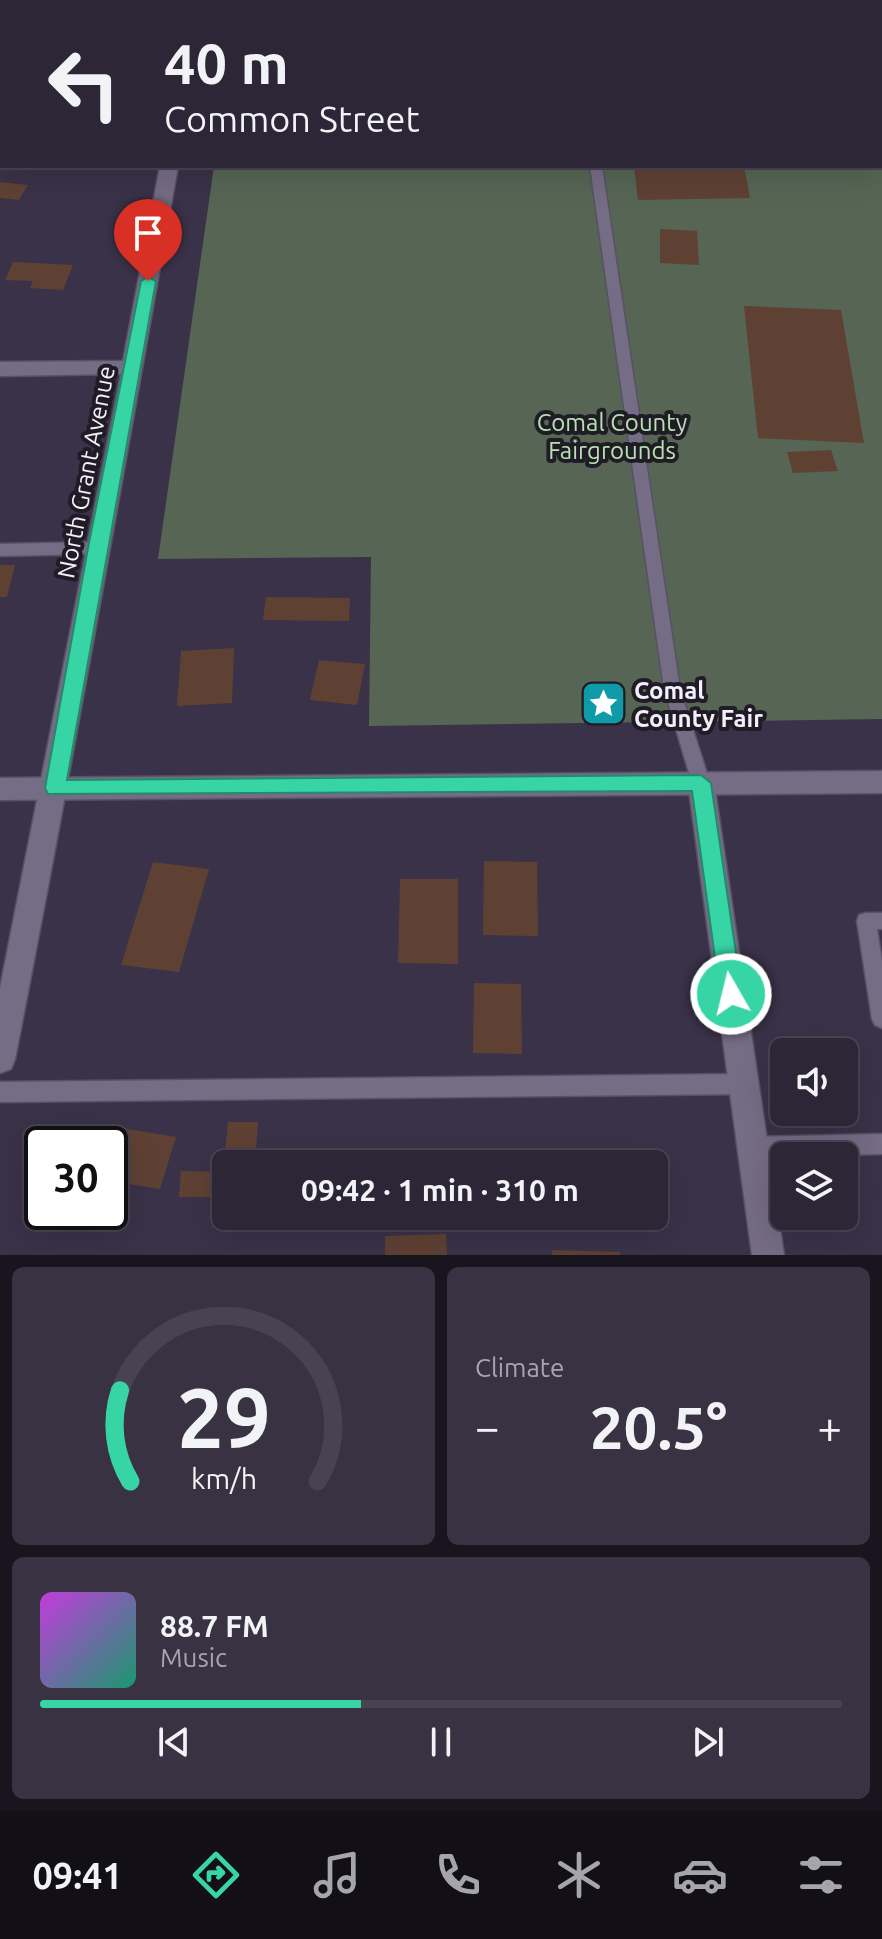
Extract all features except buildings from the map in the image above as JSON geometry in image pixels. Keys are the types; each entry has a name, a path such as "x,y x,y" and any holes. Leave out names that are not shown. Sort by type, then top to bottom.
{"street":[{"name":"North Grant Avenue","path":"0,1059 55,788 96,548 169,168"},
{"path":"0,369 133,367"},
{"path":"0,789 882,782"},
{"path":"701,783 768,1255"}],"lane":[{"path":"596,168 672,689 701,783"},
{"path":"0,550 96,548"},
{"path":"882,921 866,921 882,1019"},
{"path":"0,1092 745,1084"},
{"path":"753,1147 882,1144"}],"green space":[{"name":"Comal County Fairgrounds","path":"214,168 882,168 882,719 369,726 371,557 158,559"}],"place":[{"name":"Comal County Fair","path":"603,704"}],"route":[{"path":"148,281 96,548 55,788 701,783 731,994"}]}
